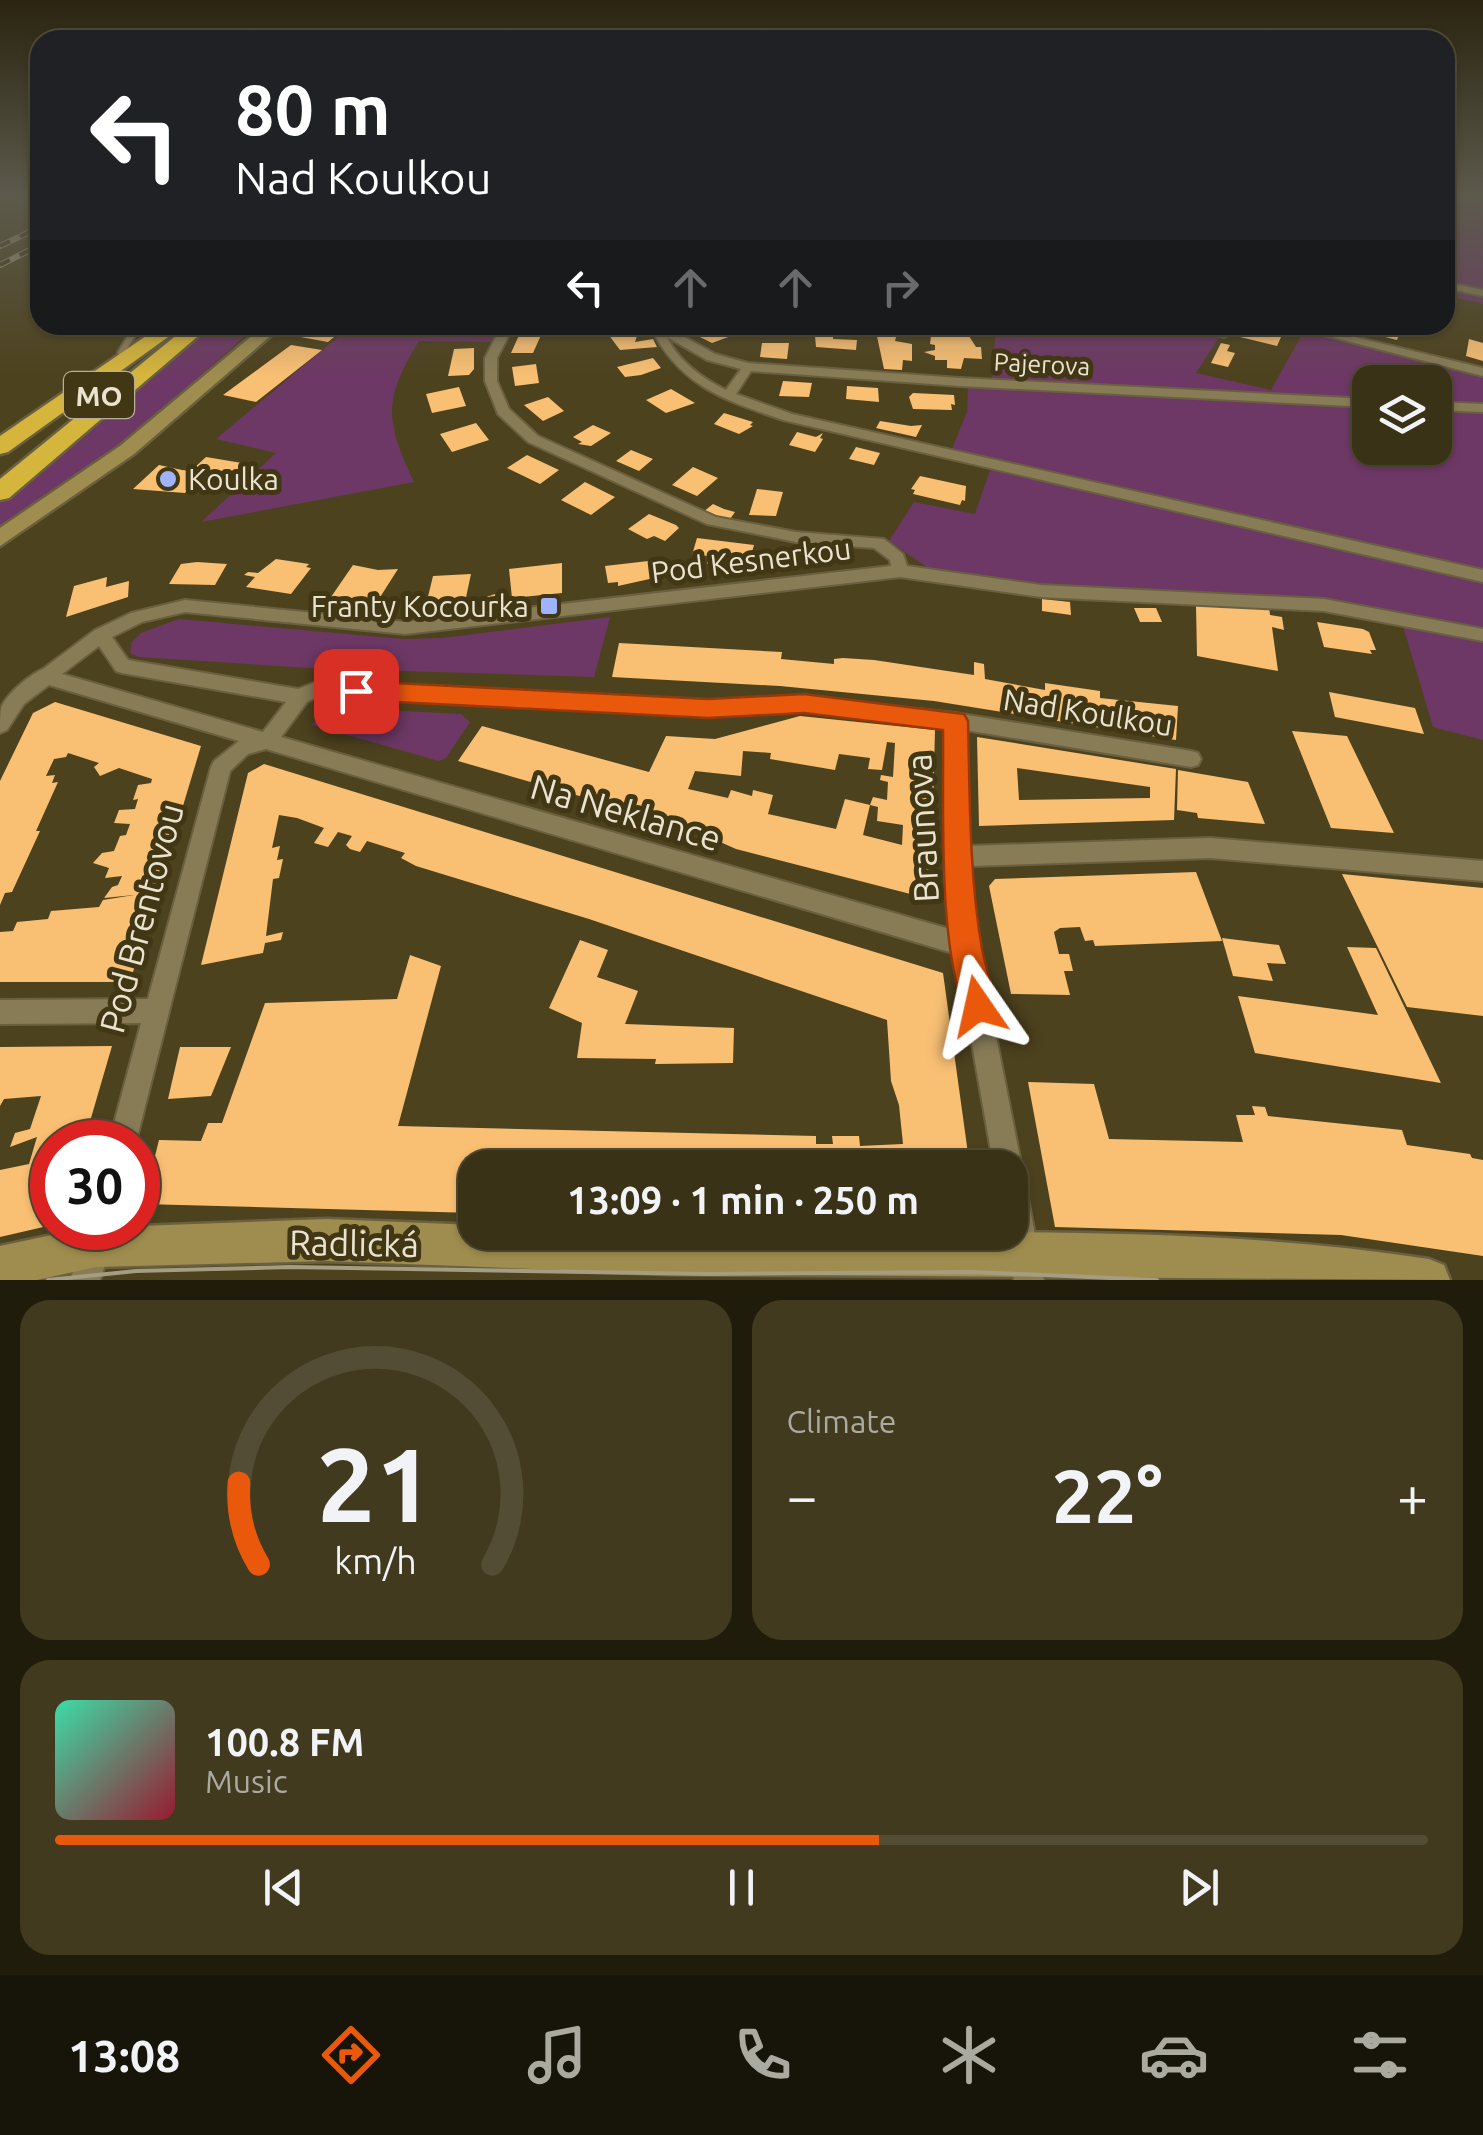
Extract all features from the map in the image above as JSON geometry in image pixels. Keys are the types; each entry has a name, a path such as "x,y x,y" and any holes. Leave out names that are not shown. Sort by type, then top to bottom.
{"highway":[{"path":"0,432 153,335"},
{"name":"MO","path":"0,448 158,335"},
{"name":"MO","path":"0,466 186,335"},
{"path":"0,492 188,335"}],"main road":[{"path":"0,539 127,450 264,335"},
{"name":"Radlická","path":"0,1267 94,1251 328,1240 1027,1266 1272,1261 1429,1280"}],"street":[{"path":"1455,288 1483,293"},
{"path":"503,335 491,358 491,381 503,412 533,438 724,525 796,537 878,543 897,558 900,571"},
{"path":"660,335 684,369 728,396 788,417 1483,576"},
{"path":"672,335 711,357 748,367 728,396"},
{"path":"1341,335 1483,372"},
{"name":"Pajerova","path":"748,367 960,382 1352,401"},
{"path":"1452,407 1483,408"},
{"name":"Pod Kesnerkou","path":"0,725 17,698 101,636 137,617 185,606 406,628 900,571 1041,591 1324,605 1483,635"},
{"path":"101,636 122,666 308,693"},
{"name":"Na Neklance","path":"43,676 966,945"},
{"path":"267,740 308,693"},
{"name":"Nad Koulkou","path":"308,693 708,708 804,704 955,721 1191,759"},
{"name":"Braunova","path":"955,721 958,856 966,945 1005,1150"},
{"name":"Pod Brentovou","path":"127,1120 220,767 242,748 267,740"},
{"path":"958,856 1210,848 1483,871"},
{"path":"0,1012 154,1011"}],"lane":[{"path":"121,352 132,335"}],"shaded area":[{"path":"1455,257 1483,257 1483,304 1455,297"},
{"path":"203,335 245,335 125,443 0,532 0,498"},
{"path":"340,335 496,335 491,342 419,341 407,361 392,410 397,442 414,482 201,522 276,453 216,439"},
{"path":"995,335 1216,335 1220,336 1196,373 1271,390 1302,335 1319,335 1433,365 1352,365 1352,398 992,379"},
{"path":"1452,370 1483,378 1483,404 1452,403"},
{"path":"968,386 1352,406 1352,465 1452,465 1452,411 1483,413 1483,569 952,449 967,412"},
{"path":"990,470 1483,580 1483,629 1328,601 1041,586 934,572 889,541 914,502 975,514"},
{"path":"610,617 594,677 309,668 139,657 130,653 132,642 141,633 179,619 403,639 443,638"},
{"path":"1403,626 1483,641 1483,740 1433,727"},
{"path":"325,707 461,714 470,722 446,758 439,761 312,725"}],"building":[{"path":"296,335 337,335 328,342"},
{"path":"519,335 541,335 533,353 511,353"},
{"path":"609,335 636,335 635,342 653,339 657,347 620,350"},
{"path":"696,335 731,336 712,343"},
{"path":"815,335 857,340 856,350 816,347"},
{"path":"877,335 896,335 895,341 912,344 912,361 903,360 902,370 884,369"},
{"path":"1241,335 1282,335 1277,346"},
{"path":"931,336 969,336 976,347 981,347 982,359 964,358 961,369 947,368 947,360 935,360 935,356 924,352 935,350 935,345 930,344"},
{"path":"1469,339 1483,343 1483,361 1466,356"},
{"path":"762,343 789,343 787,359 760,357"},
{"path":"1221,343 1230,345 1227,351 1235,353 1228,367 1211,363"},
{"path":"291,345 322,350 256,402 223,395"},
{"path":"474,348 474,369 469,375 448,376 454,349"},
{"path":"653,358 661,368 641,375 625,377 617,367"},
{"path":"536,364 539,383 515,386 512,367"},
{"path":"783,381 812,383 809,397 779,396"},
{"path":"847,386 878,388 879,402 846,399"},
{"path":"459,387 466,406 432,413 426,394"},
{"path":"671,389 695,403 666,413 646,400"},
{"path":"913,393 954,395 955,405 951,404 952,410 913,409 909,397"},
{"path":"548,397 564,411 543,421 524,405"},
{"path":"724,413 753,422 753,426 739,434 714,424"},
{"path":"880,421 922,425 916,437 876,428"},
{"path":"476,423 489,440 452,452 440,434"},
{"path":"593,425 611,433 591,446 578,444 582,442 573,437"},
{"path":"797,432 816,437 823,433 823,439 815,452 789,445"},
{"path":"856,447 880,453 874,465 849,459"},
{"path":"631,450 653,459 639,471 616,461"},
{"path":"527,455 559,470 540,484 507,468"},
{"path":"206,457 254,465 242,476 229,477 232,474 194,468"},
{"name":"Koulka","path":"159,465 202,472 185,493 133,489"},
{"path":"693,467 718,478 697,496 672,485"},
{"path":"920,476 966,486 965,501 960,505 913,494 915,490 911,489"},
{"path":"585,482 615,497 591,515 561,500"},
{"path":"757,489 783,492 776,516 749,515"},
{"path":"713,504 735,512 728,522 703,512"},
{"path":"649,514 679,528 665,541 654,536 647,539 628,529"},
{"path":"697,538 754,545 748,566 707,564 709,556 692,555"},
{"path":"276,559 309,564 306,567 311,568 291,594 246,587 255,577 244,575 258,573"},
{"path":"657,560 659,569 652,570 654,578 618,586 618,582 608,583 605,566"},
{"path":"562,563 562,593 512,598 509,569"},
{"path":"181,564 227,564 215,585 169,584"},
{"path":"353,565 398,569 377,602 331,597"},
{"path":"471,574 465,602 426,605 433,576"},
{"path":"107,577 106,587 129,581 128,597 66,617 74,586"},
{"path":"495,594 494,612 474,614 475,601"},
{"path":"1042,599 1070,602 1071,615 1042,611"},
{"path":"1196,605 1269,607 1270,615 1282,617 1284,630 1272,627 1278,671 1197,656"},
{"path":"1134,608 1156,608 1162,622 1140,622"},
{"path":"1317,622 1363,629 1369,632 1376,650 1370,650 1372,654 1324,647"},
{"path":"619,643 782,652 781,659 834,664 834,659 843,658 874,660 974,675 974,662 984,664 985,679 1045,690 1045,683 1100,691 1100,698 1178,706 1176,740 934,701 780,686 612,677"},
{"path":"1329,692 1415,708 1424,734 1335,717"},
{"path":"55,702 201,746 130,982 0,982 0,932 13,931 17,922 48,919 51,911 99,907 103,900 134,895 104,898 122,876 105,878 109,868 93,863 102,853 114,851 120,836 126,835 130,824 114,823 119,810 135,809 138,799 133,800 138,785 151,783 152,779 119,768 100,776 94,767 99,763 68,753 54,759 46,776 55,775 52,783 58,782 12,892 5,893 0,905 0,781 33,713"},
{"path":"800,716 935,730 931,890 922,897 736,849 684,826 458,761 482,726 649,772 666,736 715,739","holes":["887,742 895,743 893,777 881,775 880,780 888,782 887,800 873,797 870,805 845,799 836,829 768,814 773,795 753,790 752,796 731,790 728,798 688,789 695,771 741,776 743,751 771,753 770,759 835,770 839,754 870,758 868,769 882,770","870,805 878,807 877,821 903,825 902,845 863,835"]},
{"path":"1292,731 1347,736 1394,833 1331,828"},
{"path":"977,737 1176,769 1174,820 979,826","holes":["1017,768 1150,787 1150,798 1019,800"]},
{"path":"264,764 943,973 968,1150 458,1150 458,1213 160,1204 160,1140 201,1141 208,1123 222,1123 265,1003 397,999 410,955 441,966 398,1126 816,1136 816,1144 833,1144 832,1136 859,1136 860,1146 903,1144 899,1105 891,1081 887,1020 589,919 416,866 401,858 405,853 367,841 360,852 350,849 346,845 352,836 338,832 328,847 314,843 324,828 297,818 279,815 272,848 280,846 277,860 283,859 279,878 273,879 266,936 283,932 281,940 265,943 263,953 201,965 248,773"},
{"path":"1178,770 1248,782 1265,824 1198,818 1197,813 1177,810"},
{"path":"1196,872 1222,941 1095,946 1093,940 1085,941 1080,927 1060,928 1054,932 1059,954 1069,954 1073,971 1064,971 1070,995 1011,994 989,886 995,879"},
{"path":"1342,874 1483,888 1483,1016 1407,1007"},
{"path":"1222,938 1279,945 1286,964 1267,963 1273,981 1233,976"},
{"path":"580,940 608,950 597,977 638,991 625,1024 734,1028 733,1063 655,1064 656,1059 577,1058 582,1023 549,1008"},
{"path":"1347,947 1376,948 1441,1083 1255,1053 1238,996 1378,1015"},
{"path":"112,1046 90,1120 33,1120 41,1096 4,1099 0,1106 0,1047"},
{"path":"180,1047 231,1047 211,1096 168,1099"},
{"path":"1028,1082 1094,1084 1109,1139 1243,1142 1236,1115 1255,1115 1252,1106 1265,1107 1268,1116 1402,1130 1407,1145 1470,1154 1483,1160 1483,1256 1341,1235 1055,1227"},
{"path":"30,1129 30,1140 10,1147 15,1133"},
{"path":"30,1161 30,1230 0,1237 0,1170"}],"tram line":[{"path":"48,1280 136,1271 290,1267 707,1274 973,1272 1157,1280"}],"railway":[{"path":"0,265 17,257"}],"place":[{"name":"Koulka","path":"168,479"},
{"name":"Franty Kocourka","path":"549,606"}],"route":[{"path":"356,691 708,708 804,704 955,721 958,856 966,945 978,1006"}]}
